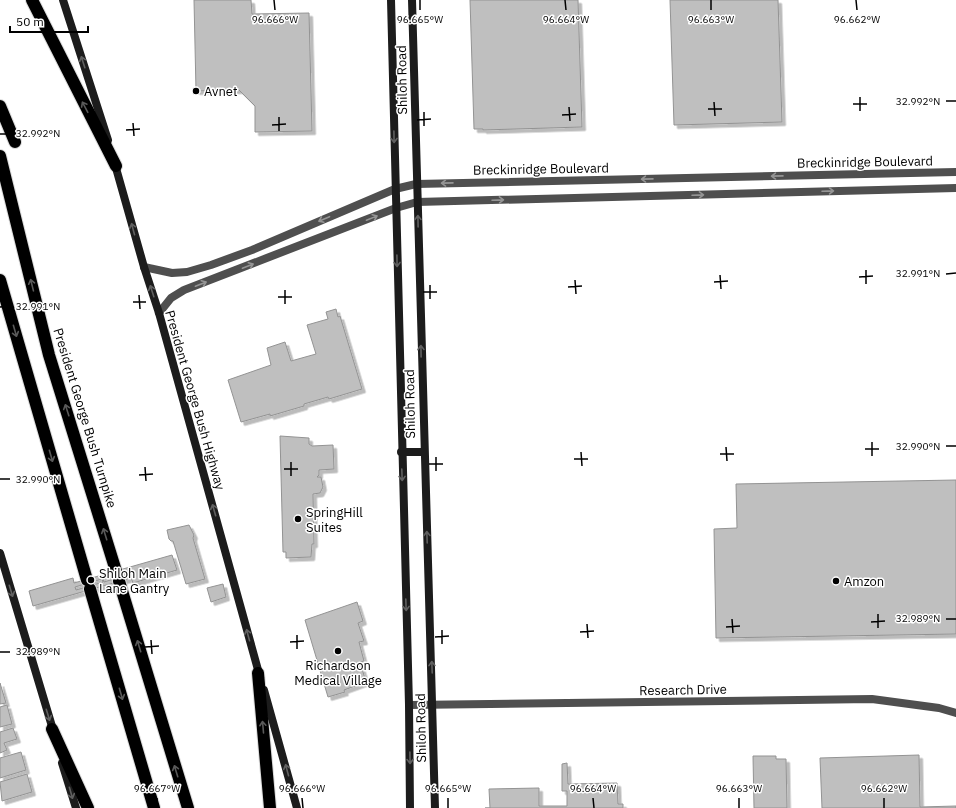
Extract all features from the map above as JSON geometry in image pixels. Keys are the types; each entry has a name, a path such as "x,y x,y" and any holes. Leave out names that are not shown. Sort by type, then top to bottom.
{"highway":[{"path":"32,0 116,166"},
{"path":"0,106 15,142"},
{"name":"President George Bush Turnpike","path":"0,156 49,355 188,808"},
{"path":"0,280 154,808"},
{"path":"258,673 270,808"},
{"path":"52,729 88,808"}],"main road":[{"name":"President George Bush Highway","path":"63,0 116,166 144,266 159,313 258,673 297,808"},
{"name":"Shiloh Road","path":"390,0 409,705 410,808"},
{"name":"Shiloh Road","path":"412,0 423,452 433,706 435,808"},
{"path":"402,452 423,452"},
{"path":"0,553 76,808"}],"street":[{"name":"Breckinridge Boulevard","path":"144,266 172,273 187,272 210,265 258,246 395,189 416,184 956,172"},
{"path":"159,313 171,298 184,290 396,208 417,202 956,188"},
{"path":"258,246 266,259"},
{"name":"Research Drive","path":"409,705 433,706 872,698 939,708 956,713"}],"building":[{"path":"194,0 251,0 252,14 309,13 312,131 255,132 255,106 239,90 196,91"},
{"path":"470,0 578,0 582,127 474,129"},
{"path":"670,0 778,0 782,122 674,125"},
{"path":"336,309 338,317 340,316 362,389 329,399 328,397 304,404 304,406 270,416 270,414 241,422 228,380 271,365 267,348 285,342 291,361 316,354 307,325 328,319 326,312"},
{"name":"SpringHill Suites","path":"280,436 309,438 309,444 312,446 333,445 334,469 319,470 319,475 317,477 321,477 323,487 320,493 313,494 314,544 312,544 311,557 286,558 286,552 283,552"},
{"name":"Amzon","path":"956,480 956,634 716,638 714,529 737,528 736,484"},
{"path":"189,525 194,535 193,538 205,579 186,584 173,541 169,539 167,530"},
{"name":"Shiloh Main Lane Gantry","path":"172,555 177,570 133,583 131,578 33,606 29,591 73,578 74,583","holes":["129,571 130,574 104,582 103,579","102,579 103,582 76,590 75,587"]},
{"path":"223,584 226,597 211,602 207,588"},
{"name":"Richardson Medical Village","path":"357,602 363,621 358,623 364,641 359,642 364,661 360,662 366,682 344,690 345,692 328,697 305,620"},
{"path":"0,683 6,703 0,704"},
{"path":"7,705 12,724 0,727 0,707"},
{"path":"13,728 17,739 4,743 7,750 0,753 0,732"},
{"path":"21,752 26,770 0,778 0,758"},
{"path":"919,755 920,807 956,806 956,808 822,808 820,758"},
{"path":"753,756 776,756 776,759 786,759 787,808 754,808"},
{"path":"567,763 568,784 617,783 618,804 623,804 623,808 490,808 489,789 539,788 539,806 567,806 567,791 562,791 562,764"},
{"path":"27,774 32,792 2,801 0,782"}],"place":[{"name":"Avnet","path":"196,91"},
{"name":"SpringHill Suites","path":"298,519"},
{"name":"Shiloh Main Lane Gantry","path":"91,580"},
{"name":"Amzon","path":"836,581"},
{"name":"Richardson Medical Village","path":"338,651"}]}
